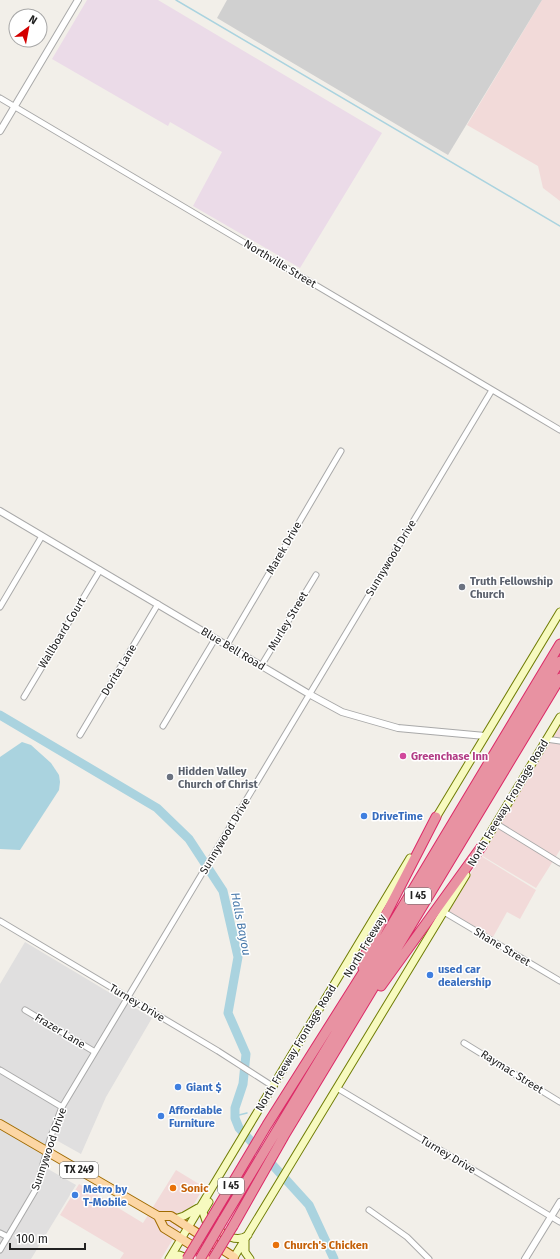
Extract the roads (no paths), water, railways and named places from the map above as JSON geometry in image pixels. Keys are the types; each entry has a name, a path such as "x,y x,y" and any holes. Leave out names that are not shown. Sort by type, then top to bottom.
{"highway":[{"name":"North Freeway","path":"188,1259 267,1125 361,976 560,644"},
{"name":"North Freeway","path":"200,1259 560,661"},
{"name":"I 45","path":"214,1259 284,1136 560,678"},
{"path":"361,976 366,953 436,817"},
{"path":"369,996 385,982 432,914 482,846"}],"main road":[{"name":"North Freeway Frontage Road","path":"169,1259 560,612"},
{"name":"North Freeway Frontage Road","path":"235,1258 560,717"},
{"name":"TX 249","path":"0,1124 158,1216 171,1216 189,1226 235,1258"},
{"path":"234,1150 223,1179 205,1208 204,1217 206,1221 231,1238 247,1237 245,1252 250,1259"},
{"path":"175,1219 200,1208"},
{"name":"TX 249","path":"158,1216 164,1228 214,1259"},
{"path":"169,1259 179,1255 188,1259"}],"street":[{"path":"0,131 78,0"},
{"name":"Northville Street","path":"0,98 560,430"},
{"name":"Sunnywood Drive","path":"0,1250 36,1189 62,1107 492,390"},
{"name":"Marek Drive","path":"227,645 341,450"},
{"name":"Blue Bell Road","path":"0,511 215,639 342,712 398,728 485,736"},
{"path":"0,607 42,536"},
{"name":"Wallboard Court","path":"24,697 100,570"},
{"name":"Murley Street","path":"261,666 316,575"},
{"name":"Dorita Lane","path":"80,735 158,604"},
{"path":"163,726 215,639"},
{"path":"546,739 560,740"},
{"path":"495,823 560,863"},
{"name":"Shane Street","path":"444,912 560,981"},
{"name":"Turney Drive","path":"0,921 274,1087"},
{"name":"Frazer Lane","path":"25,1010 95,1052"},
{"name":"Raymac Street","path":"464,1043 560,1102"},
{"path":"0,1070 62,1107"},
{"name":"Turney Drive","path":"337,1088 560,1222"},
{"path":"525,1259 560,1202"},
{"path":"369,1210 407,1237 429,1259"},
{"path":"0,1233 8,1238"}],"water":[{"path":"22,742 31,745 51,763 59,775 59,790 20,850 0,849 0,757"}],"waterway":[{"path":"176,0 560,226"},
{"name":"Halls Bayou","path":"0,715 157,808 189,839 223,891 238,957 228,1013 246,1054 243,1084 235,1108 235,1118 239,1128 309,1205 334,1259"},
{"path":"235,1116 247,1113"}],"place":[{"name":"Truth Fellowship Church","path":"462,587"},
{"name":"Greenchase Inn","path":"403,756"},
{"name":"Hidden Valley Church of Christ","path":"170,777"},
{"name":"DriveTime","path":"364,816"},
{"name":"used car dealership","path":"430,975"},
{"name":"Giant $","path":"178,1087"},
{"name":"Affordable Furniture","path":"161,1116"},
{"name":"Sonic","path":"173,1188"},
{"name":"Metro by T-Mobile","path":"75,1195"},
{"name":"Church's Chicken","path":"276,1245"}]}
